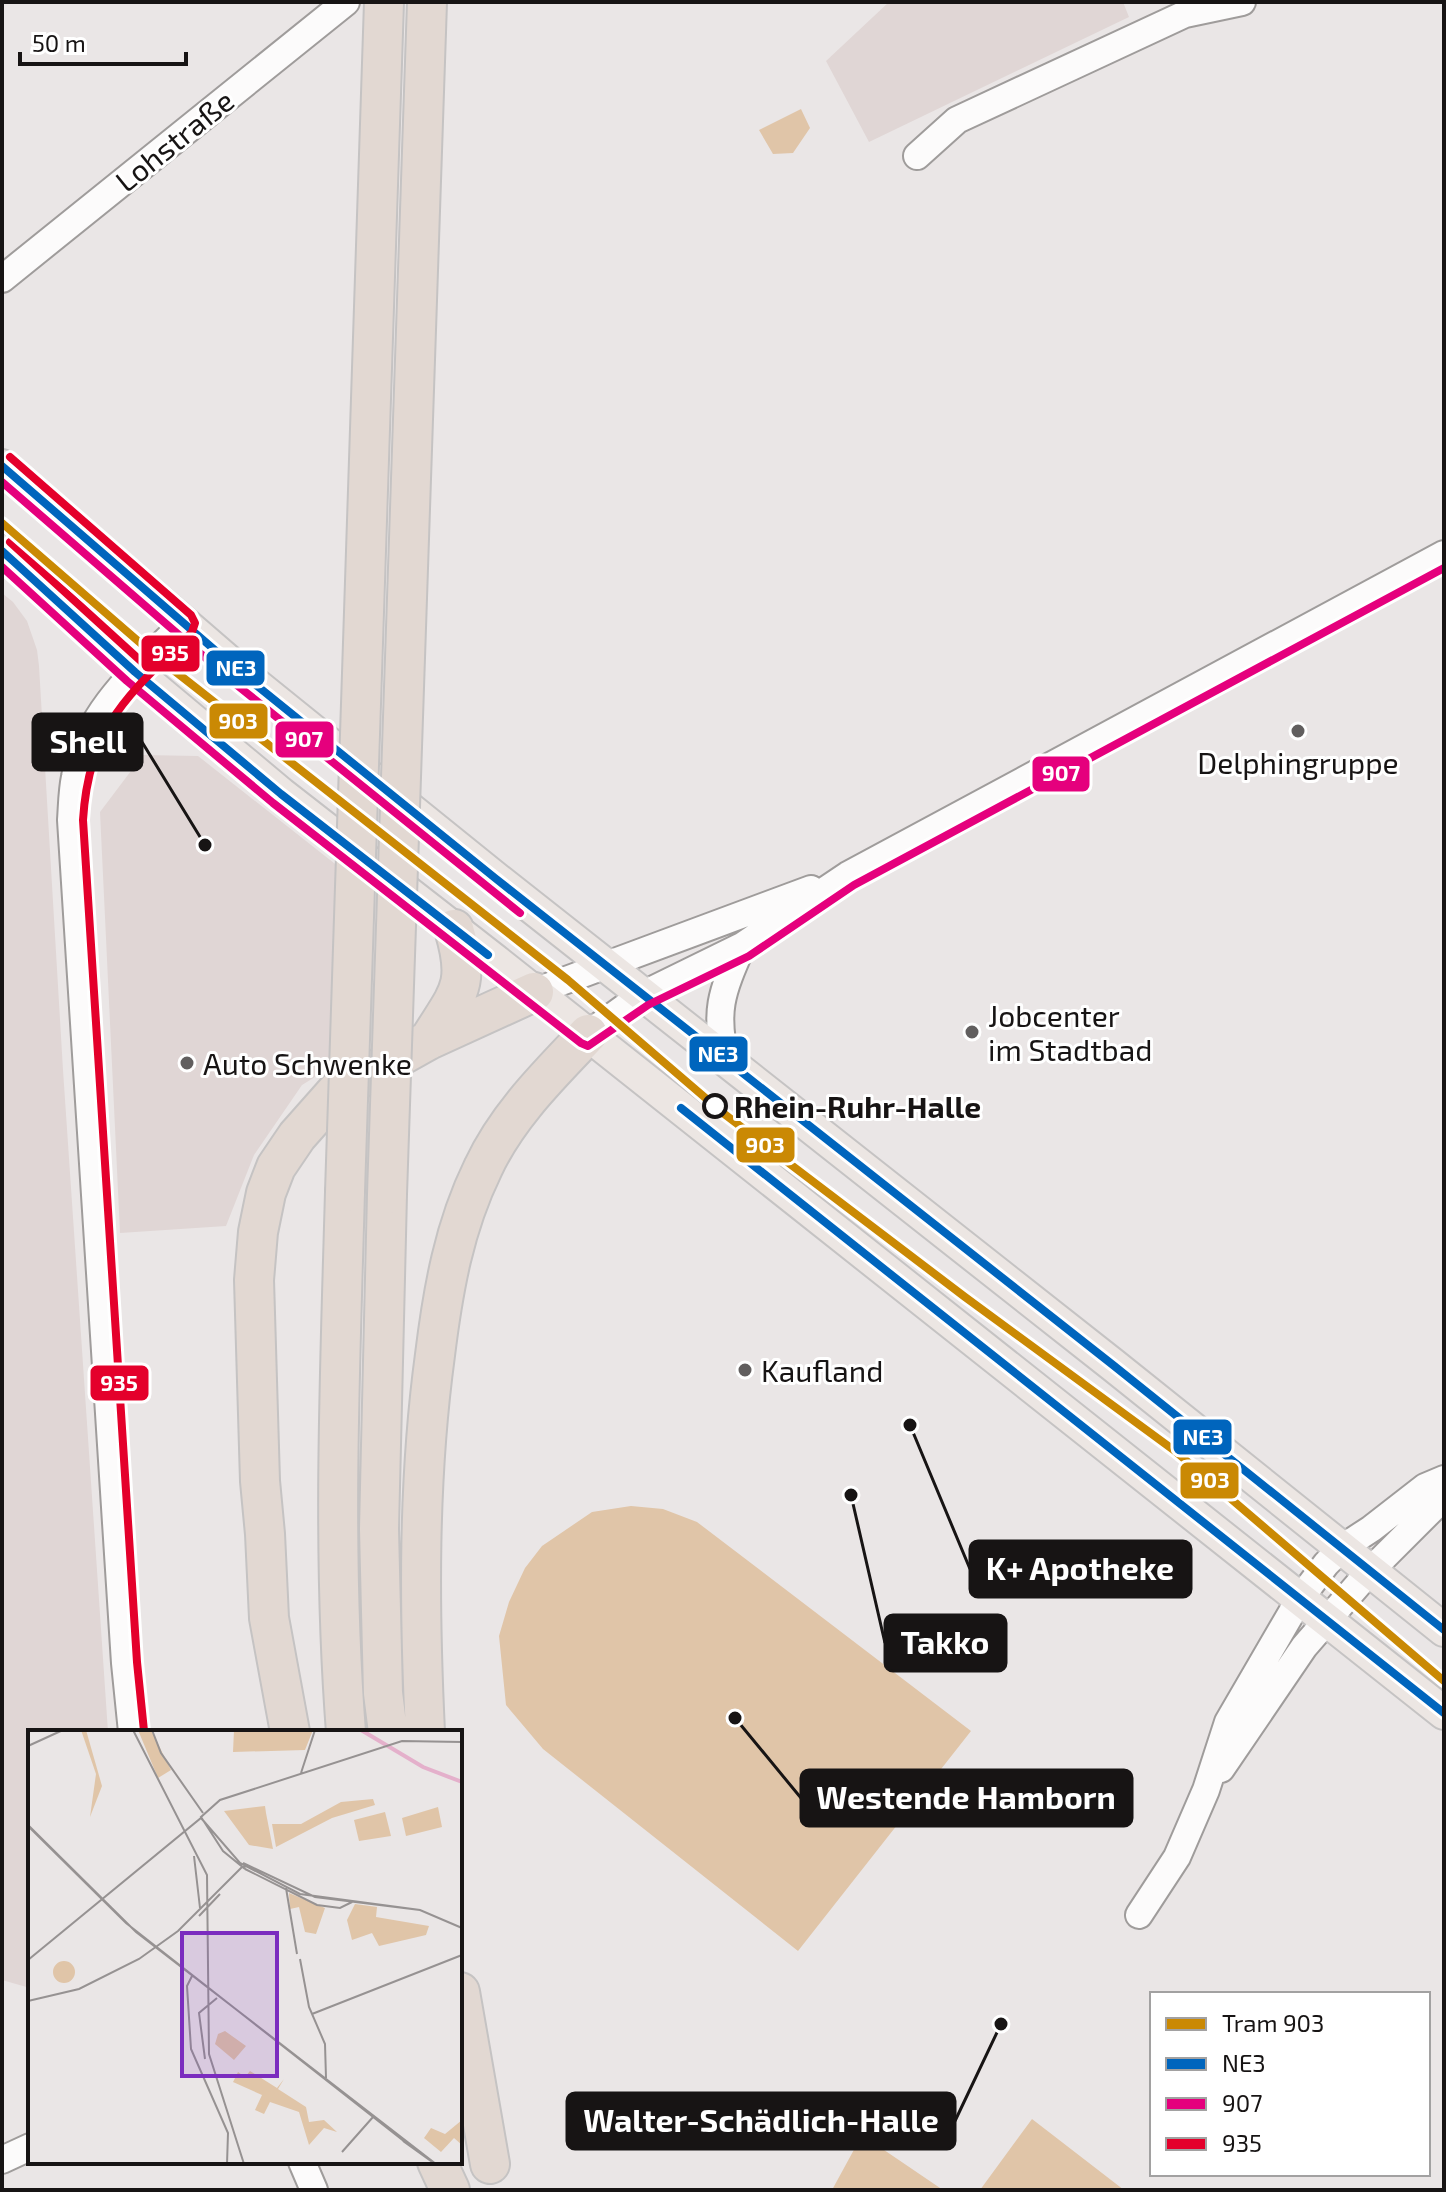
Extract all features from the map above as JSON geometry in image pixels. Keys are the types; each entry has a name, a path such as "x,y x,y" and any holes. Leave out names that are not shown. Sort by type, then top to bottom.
{"highway":[{"path":"346,1730 339,1644 336,1532 384,2"},
{"path":"388,1730 383,1693 379,1529 387,1194 427,2"},
{"path":"429,1040 460,990 462,958 454,929"},
{"path":"290,1730 269,1618 260,1481 254,1280 258,1232 266,1193 276,1167 297,1136 336,1092 429,1040 534,992"},
{"path":"425,1730 421,1635 422,1518 429,1402 447,1274 463,1213 484,1165 528,1099 588,1034"},
{"path":"462,2002 496,2177"},
{"path":"462,2081 496,2177"},
{"path":"441,2164 450,2190"}],"main road":[{"path":"2,466 183,624 495,878 1444,1630"},
{"path":"2,551 135,672 281,794 1444,1713"}],"street":[{"name":"Lohstraße","path":"2,279 346,2"},
{"path":"917,156 957,120 1185,14 1242,2"},
{"path":"588,1034 642,995 742,946 848,875 1444,554"},
{"path":"132,1730 71,820 75,775 86,741 111,696 183,624"},
{"path":"534,992 848,875"},
{"path":"726,1062 719,1033 719,1010 726,982 742,946"},
{"path":"1139,1915 1177,1857 1206,1790 1228,1722 1299,1600 1342,1548 1425,1487 1444,1479"},
{"path":"1206,1790 1304,1647 1369,1572 1444,1497"},
{"path":"2,2160 28,2148"},
{"path":"303,2164 314,2190"}],"shaded area":[{"path":"889,2 1123,2 1129,17 869,142 826,61"},
{"path":"801,109 810,128 793,153 773,154 759,130"},
{"path":"2,593 27,621 39,666 108,1730 28,1730 28,1987 2,1980"},
{"path":"143,755 198,756 372,893 362,1048 302,1085 254,1155 226,1226 120,1233 100,812"},
{"path":"631,1506 663,1509 697,1522 971,1731 798,1951 543,1749 506,1705 499,1636 509,1602 525,1568 542,1546 592,1512"},
{"path":"1032,2119 1124,2190 980,2190"},
{"path":"862,2135 943,2190 832,2190"}],"tram line":[{"name":"903","path":"2,523 153,654 568,980 723,1113 965,1297 1175,1451 1444,1681"}],"transit line":[{"name":"935","path":"10,457 191,615 195,623 192,632 131,694 104,735 87,787 83,820 144,1730"},
{"name":"NE3","path":"2,466 246,677 495,878 1444,1630"},
{"name":"907","path":"2,482 238,686 520,913"},
{"name":"935","path":"10,542 143,663"},
{"name":"NE3","path":"2,551 135,672 281,794 488,955"},
{"name":"907","path":"2,567 127,681 273,803 588,1046 648,1005 749,956 854,885 1444,568"},
{"name":"NE3","path":"681,1108 1444,1713"}],"place":[{"name":"Delphingruppe","path":"1298,731"},
{"name":"Shell","path":"205,845"},
{"name":"Jobcenter im Stadtbad","path":"972,1032"},
{"name":"Auto Schwenke","path":"187,1063"},
{"name":"Rhein-Ruhr-Halle","path":"715,1106"},
{"name":"Kaufland","path":"745,1370"},
{"name":"K+ Apotheke","path":"910,1425"},
{"name":"Takko","path":"851,1495"},
{"name":"Westende Hamborn","path":"735,1718"},
{"name":"Walter-Schädlich-Halle","path":"1001,2024"}]}
